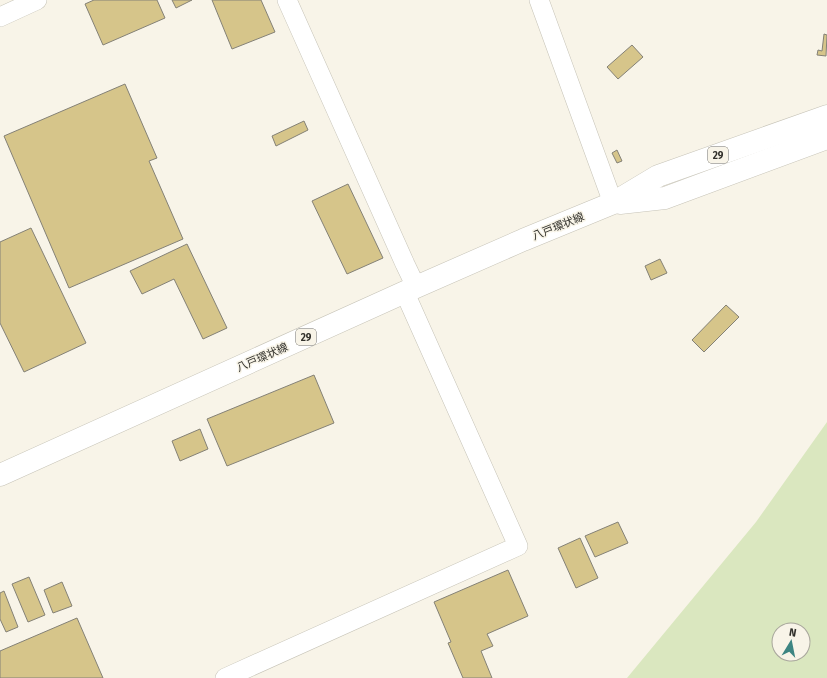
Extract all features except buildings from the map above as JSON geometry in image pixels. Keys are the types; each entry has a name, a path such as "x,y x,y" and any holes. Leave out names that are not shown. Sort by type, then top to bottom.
{"main road":[{"name":"八戸環状線","path":"0,475 523,240 613,204 658,176 827,116"},
{"name":"八戸環状線","path":"613,204 665,198 827,138"}],"street":[{"path":"0,17 37,0"},
{"path":"225,678 518,546 410,290 405,264 287,0"},
{"path":"539,0 613,204"}],"green space":[{"path":"827,422 827,678 627,678 756,522"}]}
